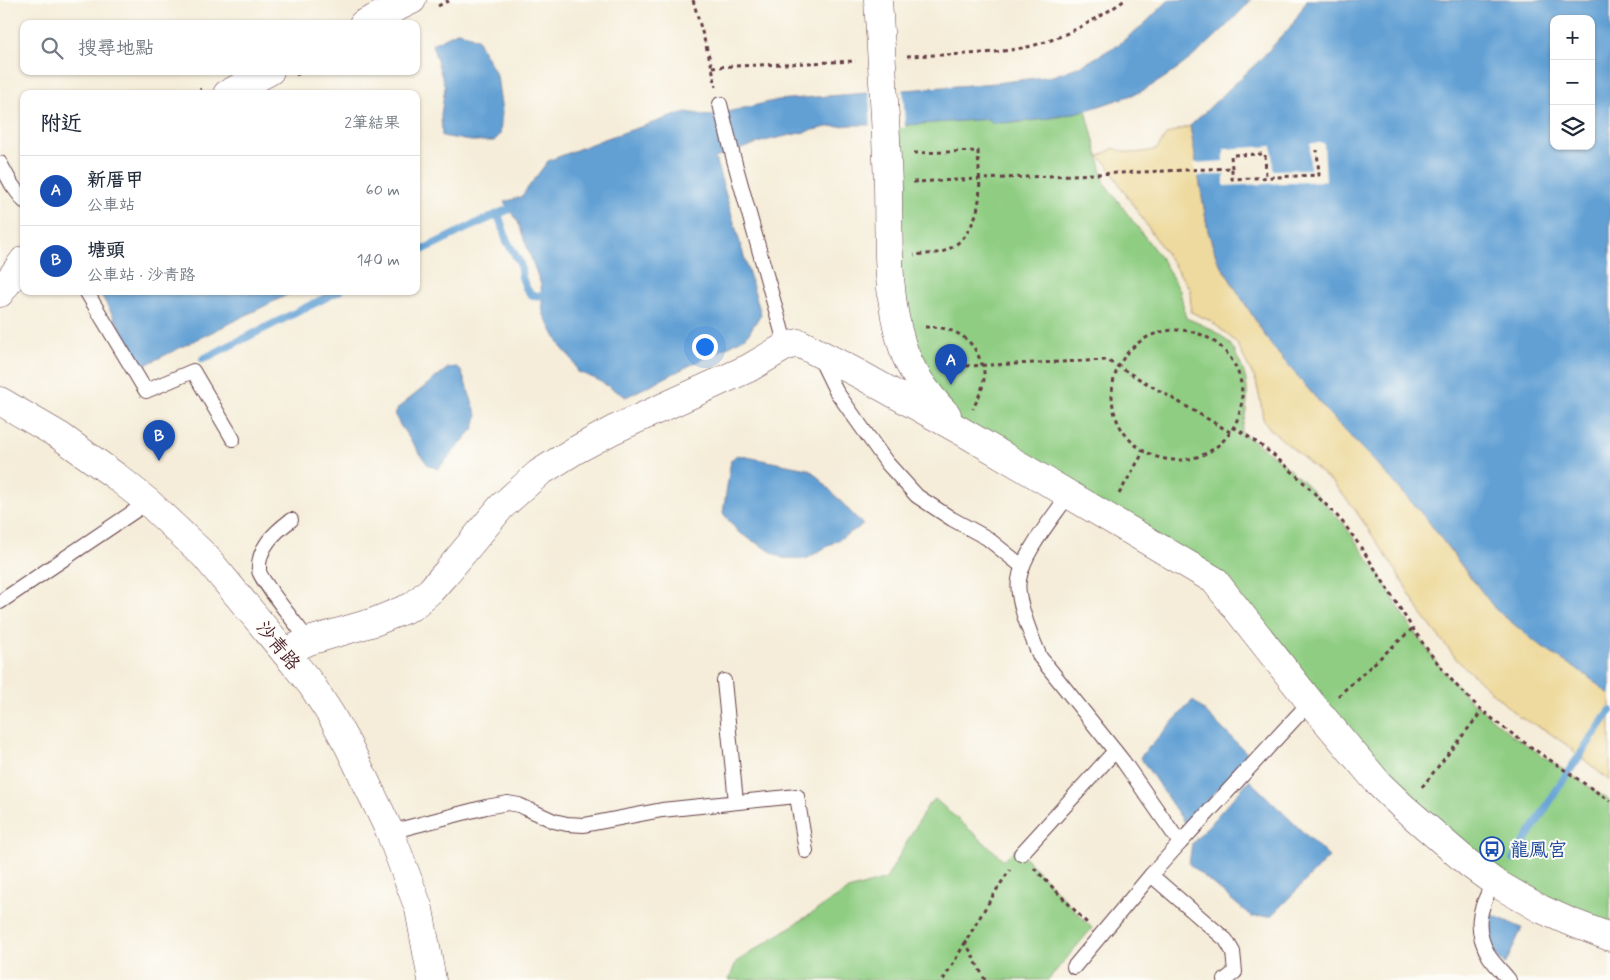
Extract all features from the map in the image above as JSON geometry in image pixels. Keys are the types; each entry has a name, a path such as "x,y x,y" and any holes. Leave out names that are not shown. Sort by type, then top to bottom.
{"street":[{"path":"371,20 412,0"},
{"path":"878,0 890,67 886,130 891,286 895,320 902,345 921,385 967,423 1069,494 1214,580 1322,701 1368,771 1403,807 1468,863 1494,882 1541,909 1610,937"},
{"path":"234,90 263,75"},
{"path":"0,293 20,266"},
{"path":"285,652 309,641 374,622 413,606 442,578 501,507 539,473 593,440 749,368 786,346 799,343 967,423"},
{"path":"0,388 12,404 28,417"},
{"name":"沙青路","path":"0,401 60,436 148,502 205,556 311,684 349,747 390,832 419,909 432,980"}],"lane":[{"path":"720,104 786,346"},
{"path":"0,163 20,196"},
{"path":"88,295 146,391 193,372 233,439"},
{"path":"818,353 836,391 887,464 917,496 952,519 987,538 1023,567"},
{"path":"1069,494 1028,555 1018,580 1019,595 1032,638 1040,657 1123,760 1180,842"},
{"path":"0,602 148,502"},
{"path":"291,520 275,532 268,542 261,556 259,572 268,588 309,641"},
{"path":"724,680 736,802"},
{"path":"1074,968 1180,842 1322,701"},
{"path":"1021,854 1115,751"},
{"path":"390,832 508,803 519,805 554,821 584,825 662,810 796,796 806,851"},
{"path":"1151,875 1226,940 1233,952 1232,977"},
{"path":"1494,882 1484,900 1480,916 1479,933 1490,957 1509,980"}],"path":[{"path":"694,0 720,104"},
{"path":"712,67 890,67 1020,48 1050,41 1080,28 1125,0"},
{"path":"1266,177 1265,154 1231,155 1232,179 1318,175 1317,150"},
{"path":"906,256 943,252 954,246 963,239 977,215 980,200 978,151 910,153"},
{"path":"912,182 1232,168"},
{"path":"921,327 938,327 953,330 964,336 973,346 982,366 984,380 967,423"},
{"path":"1176,330 1197,333 1216,343 1231,358 1240,378 1242,400 1238,421 1233,427 1226,439 1209,453 1188,460 1167,460 1147,454 1129,441 1117,423 1112,402 1113,381 1122,360 1136,344 1155,334 1176,330"},
{"path":"940,367 1107,360 1230,432"},
{"path":"1233,427 1277,458 1309,487 1343,523 1376,570 1412,628 1444,672 1472,702 1512,735 1610,801"},
{"path":"1116,500 1144,451"},
{"path":"1322,701 1412,628"},
{"path":"1418,793 1482,711"},
{"path":"942,980 991,896 1021,854 1092,928"},
{"path":"965,940 986,980"}],"green space":[{"path":"1086,110 1105,184 1163,261 1180,291 1186,318 1215,331 1235,351 1247,385 1246,412 1241,432 1277,458 1309,487 1343,523 1376,570 1412,629 1444,672 1472,702 1512,735 1610,801 1610,937 1468,863 1214,580 963,432 909,363 886,125 990,118 1015,123 1057,117"},
{"path":"935,799 1004,860 1016,848 1092,928 1048,980 729,980 736,962 848,890 886,879 928,805"}],"sand":[{"path":"1190,126 1208,231 1217,259 1271,345 1332,417 1428,521 1472,580 1543,648 1586,675 1610,695 1610,781 1564,743 1544,729 1519,717 1458,661 1422,615 1395,569 1353,507 1334,484 1270,429 1263,419 1256,381 1236,342 1211,321 1191,312 1190,289 1106,162 1098,157 1114,148 1135,153 1157,149 1167,134"}],"water":[{"path":"1169,0 1251,0 1215,37 1189,60 1161,80 1133,95 1096,107 1052,118 1022,122 991,123 990,119 906,125 827,127 764,141 715,158 761,314 747,336 626,397 596,379 578,372 572,359 561,347 543,313 541,285 518,222 504,202 521,197 548,161 604,139 686,112 710,116 778,100 995,83 1053,76 1083,65 1119,44 1143,25"},
{"path":"1307,0 1610,0 1610,695 1586,675 1543,648 1495,609 1428,521 1332,417 1271,345 1217,259 1208,231 1190,126 1260,60 1292,25"},
{"path":"459,31 477,39 497,76 502,112 500,135 494,141 471,141 442,136 441,115 445,87 432,44"},
{"path":"101,295 287,295 147,364 141,364"},
{"path":"457,367 461,371 477,415 474,428 438,469 428,465 395,415 398,408 448,368"},
{"path":"737,455 807,469 814,473 863,525 806,559 782,558 738,532 723,513 731,460"},
{"path":"1193,700 1249,755 1186,825 1140,757"},
{"path":"1249,780 1329,857 1271,916 1252,917 1189,864 1192,844"},
{"path":"1486,912 1522,928 1505,965 1495,954 1488,941 1485,927"}],"pier":[{"path":"903,88 905,128 871,127 869,90"},
{"path":"1310,143 1324,143 1326,181 1224,186 1224,175 1196,176 1194,163 1224,161 1224,149 1272,146 1273,170 1310,169"}],"waterway":[{"path":"420,251 516,206"},
{"path":"498,214 507,241 520,263 526,288 531,294 536,296 551,294"},
{"path":"203,359 331,295"},
{"path":"1514,859 1563,780 1610,711"}],"place":[{"name":"新厝甲","path":"951,385"},
{"name":"塘頭","path":"159,461"},
{"name":"龍鳳宮","path":"1492,849"}]}
